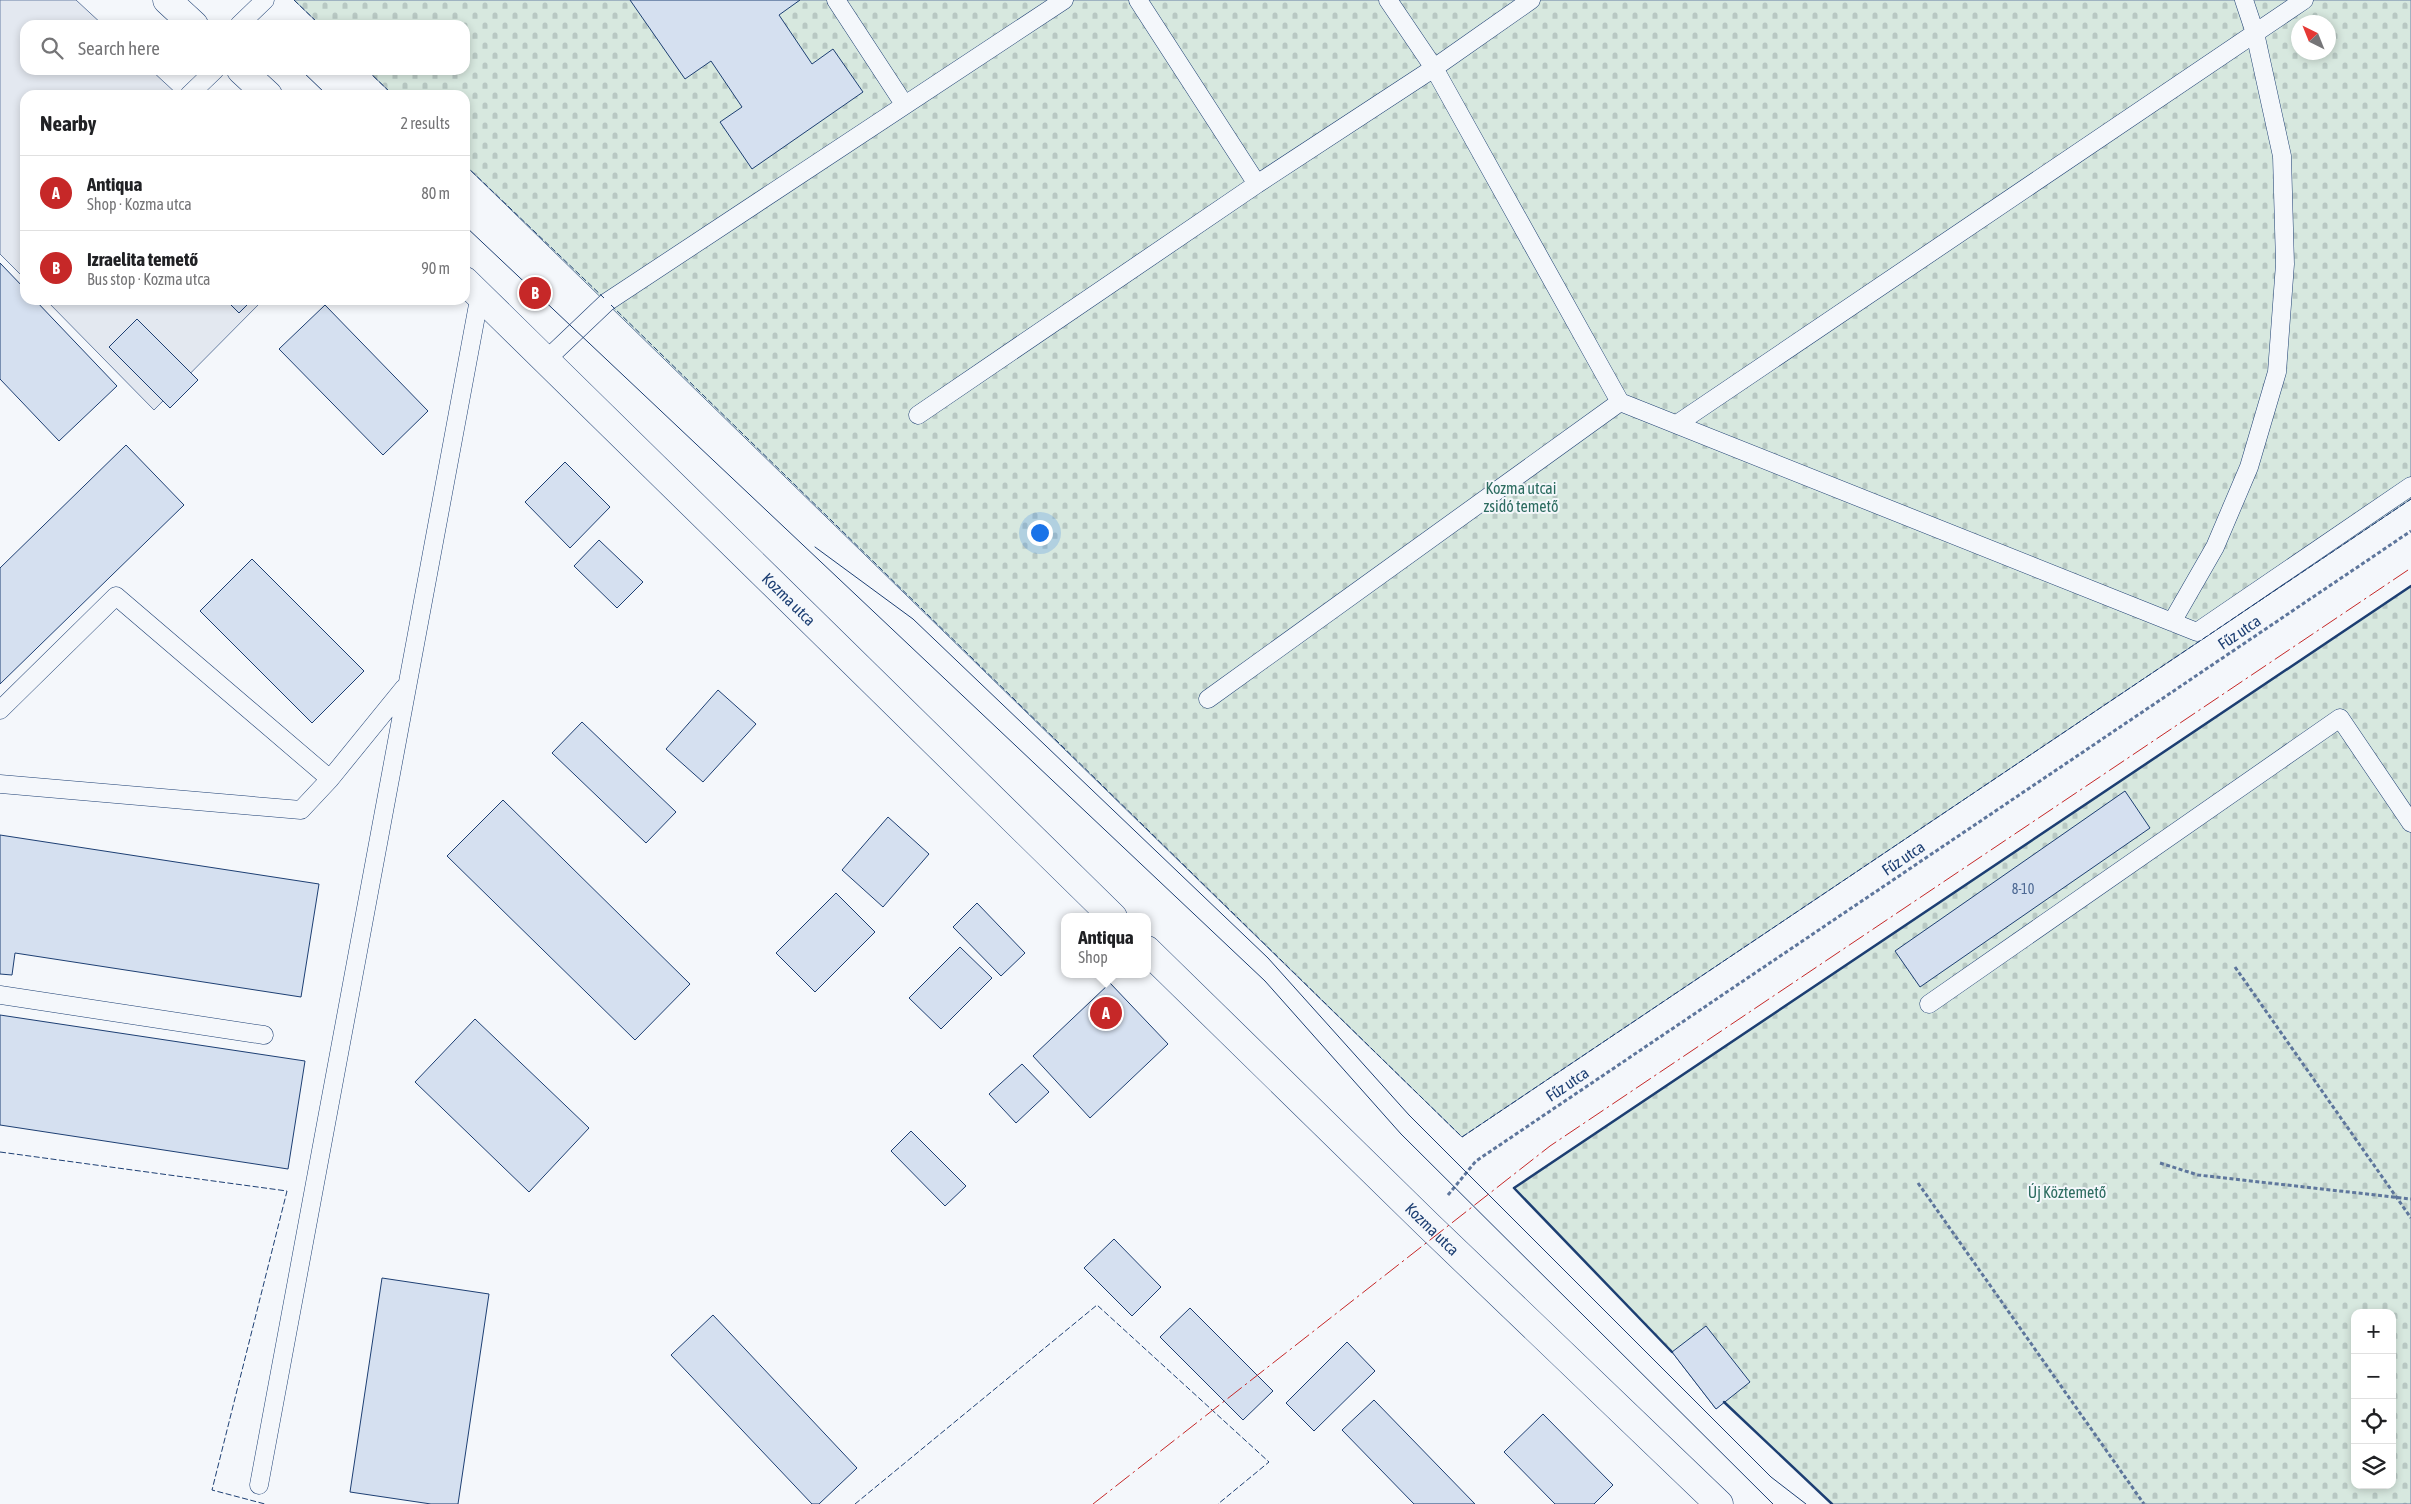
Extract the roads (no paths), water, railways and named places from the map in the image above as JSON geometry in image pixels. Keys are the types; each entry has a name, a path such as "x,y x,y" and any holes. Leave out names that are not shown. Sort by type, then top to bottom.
{"street":[{"path":"168,0 189,20"},
{"path":"246,75 263,90"},
{"name":"Kozma utca","path":"472,287 1109,913"},
{"name":"Kozma utca","path":"1151,954 1427,1224 1719,1504"}],"lane":[{"path":"244,20 265,0"},
{"path":"836,0 904,104"},
{"path":"546,360 607,302 1064,0"},
{"path":"1138,0 1257,184"},
{"path":"1388,0 1434,68 1620,402 2197,632 2411,486"},
{"path":"918,415 1257,184 1434,68 1531,0"},
{"path":"2172,622 2215,547 2249,467 2278,372 2284,264 2282,156 2255,33 2244,0"},
{"path":"1677,424 2304,0"},
{"path":"193,90 210,75"},
{"path":"259,1485 406,685 469,305"},
{"path":"1208,700 1620,402"},
{"path":"0,710 116,596 330,779"},
{"path":"0,784 301,810 330,779 406,685"},
{"path":"1929,1004 2340,718 2411,823"},
{"path":"0,995 264,1035"}],"tram line":[{"path":"306,75 322,90"},
{"path":"470,231 1265,981 1401,1134 1773,1504"},
{"path":"815,547 913,619 1268,958 1409,1115 1771,1477 1806,1504"}],"place":[{"name":"Izraelita temető","path":"535,293"},
{"name":"Antiqua","path":"1106,1013"}],"park label":[{"name":"Kozma utcai zsidó temető","path":"1521,497"},
{"name":"Új Köztemető","path":"2067,1192"}]}
